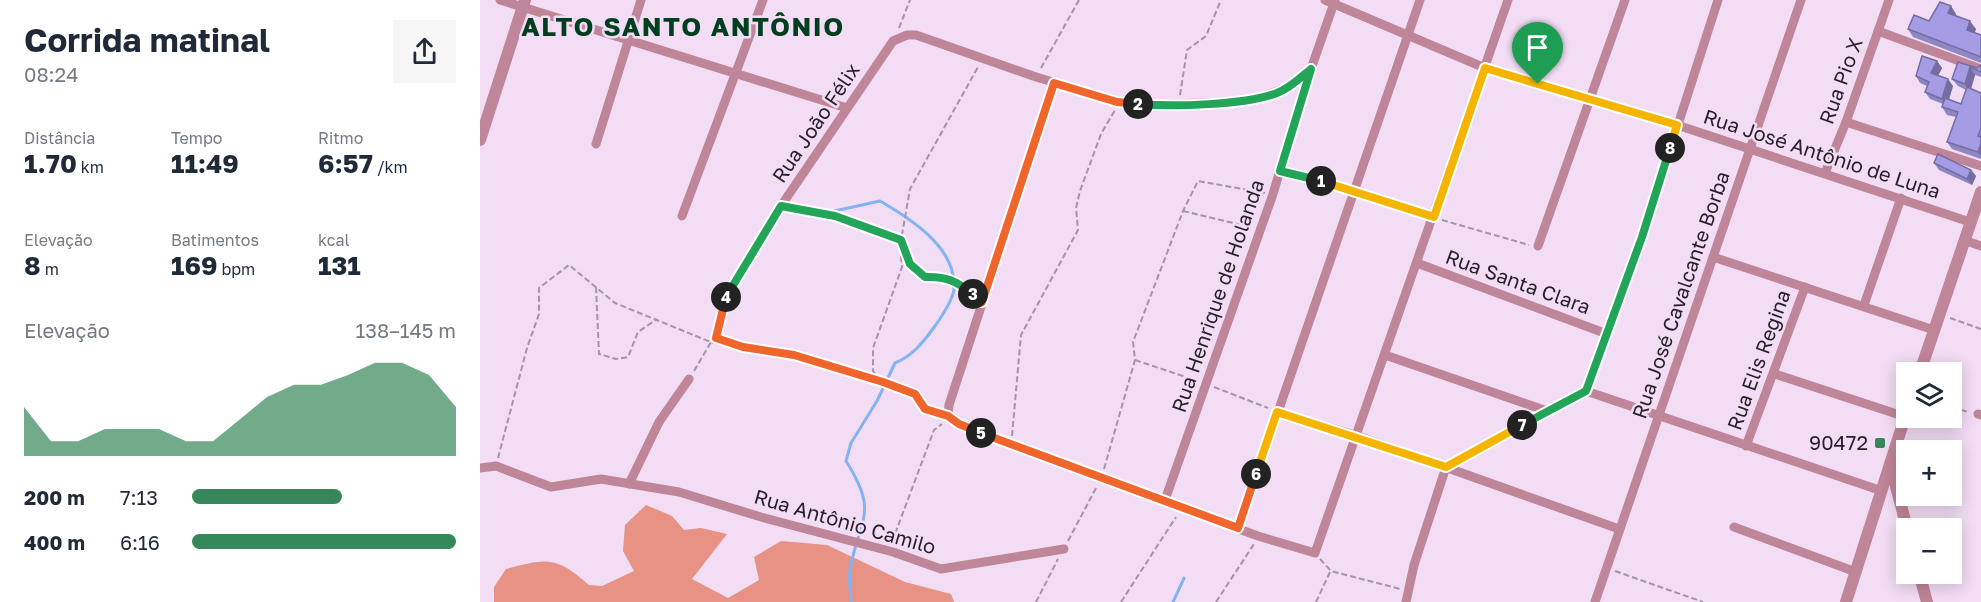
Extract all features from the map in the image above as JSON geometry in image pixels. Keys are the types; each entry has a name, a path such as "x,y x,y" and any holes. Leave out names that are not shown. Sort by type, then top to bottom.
{"street":[{"path":"500,0 524,4 627,40 847,108"},
{"path":"596,144 641,0"},
{"path":"682,216 764,0"},
{"path":"1238,528 1420,0"},
{"path":"1054,83 949,405 948,416 959,424 1011,445 1258,536 1315,553 1508,0"},
{"path":"1538,246 1625,0"},
{"path":"1406,602 1446,467 1586,391 1718,0"},
{"name":"Rua José Cavalcante Borba","path":"1594,602 1801,0"},
{"name":"Rua Pio X","path":"1825,173 1846,122 1888,0"},
{"name":"Rua José Antônio de Luna","path":"1331,1 1485,68 1677,125 1970,222"},
{"name":"Rua Henrique de Holanda","path":"1165,500 1208,384 1273,194 1331,1"},
{"path":"480,140 524,4"},
{"path":"1878,31 1981,69"},
{"path":"893,41 907,35 916,35 1054,83 1117,102 1142,105 1236,102 1259,98 1290,86 1311,69"},
{"name":"Rua João Félix","path":"719,324 725,298 781,206 893,41"},
{"path":"1846,122 1981,166"},
{"path":"1280,171 1353,190 1434,217"},
{"path":"1923,362 1981,192"},
{"path":"1864,305 1901,198"},
{"path":"1964,240 1981,246"},
{"path":"1713,257 1934,330"},
{"name":"Rua Santa Clara","path":"1417,263 1607,334"},
{"name":"Rua Elis Regina","path":"1746,446 1775,374 1805,287"},
{"path":"1385,355 1547,411"},
{"path":"1775,374 1896,413"},
{"path":"629,484 659,422 689,379"},
{"path":"1586,391 1882,491"},
{"path":"1277,412 1355,435 1619,529"},
{"path":"1846,602 1902,428"},
{"path":"1890,463 1904,518"},
{"name":"Rua Antônio Camilo","path":"480,468 496,466 551,487 601,479 679,492 888,550 941,568 1064,549"},
{"path":"1734,527 1856,572"},
{"path":"1922,584 1927,602"}],"path":[{"path":"893,41 910,0"},
{"path":"1036,77 1079,0"},
{"path":"1179,103 1187,50 1206,36 1221,0"},
{"path":"881,381 873,371 873,348 902,267 901,240 910,189 983,59"},
{"path":"1011,445 1021,335 1078,230 1076,207 1080,191 1101,134 1117,102"},
{"path":"1036,602 1102,477 1135,360 1133,342 1183,211 1198,181 1273,194"},
{"path":"781,206 835,216 901,240 910,264 925,277 945,276 956,281 982,302"},
{"path":"1183,211 1261,229"},
{"path":"1434,217 1538,246"},
{"path":"496,466 527,348 539,314 539,288 569,266 615,303 713,343"},
{"path":"596,287 599,354 615,359 628,357 638,332 657,319"},
{"path":"1939,314 1981,329"},
{"path":"689,379 716,338 719,324"},
{"path":"716,338 743,347 794,355 881,381 915,394 925,409 948,416 934,430 888,550"},
{"path":"1135,360 1208,384 1277,412"},
{"path":"1962,411 1979,415"},
{"path":"1121,602 1182,507"},
{"path":"1216,602 1258,536"},
{"path":"1315,553 1331,571 1408,592"},
{"path":"1607,568 1703,602"},
{"path":"1316,602 1331,571"}],"shaded area":[{"path":"646,505 672,516 684,530 701,528 727,534 692,579 728,598 759,580 754,557 781,541 827,545 905,582 951,594 954,602 494,602 494,587 506,569 520,565 542,562 559,564 589,585 602,586 634,571 623,551 625,525"}],"building":[{"path":"1940,2 1951,6 1948,13 1970,21 1967,30 1981,35 1981,57 1908,29 1914,15 1929,21"},
{"path":"1922,56 1937,61 1931,73 1948,79 1942,99 1925,92 1929,82 1916,76"},
{"path":"1958,62 1977,68 1981,65 1981,72 1970,67 1965,84 1952,79"},
{"path":"1967,87 1981,93 1981,128 1978,136 1981,137 1981,143 1978,152 1947,142 1958,112 1942,107 1945,98 1961,104"},
{"path":"1938,154 1971,170 1967,179 1934,163"}],"waterway":[{"path":"830,212 880,201 892,208 918,226 940,248 953,274 954,289 947,308 918,348 895,363 877,401 851,443 846,461 862,492 864,504 862,526 850,569 851,602"},
{"path":"1173,602 1184,578"}],"place":[{"name":"90472","path":"1880,443"}],"district":[{"name":"ALTO SANTO ANTÔNIO","path":"683,27"}],"route":[{"path":"1485,68 1538,84 1677,125 1642,237 1586,391 1446,467 1355,435 1277,412 1238,528 959,424 948,416 925,409 915,394 883,382 794,355 743,347 716,338 725,298 781,206 835,216 901,240 910,264 925,277 945,276 958,282 982,302 1054,83 1117,102 1142,105 1236,102 1278,93 1311,69 1280,171 1353,190 1434,217 1485,68"}]}
